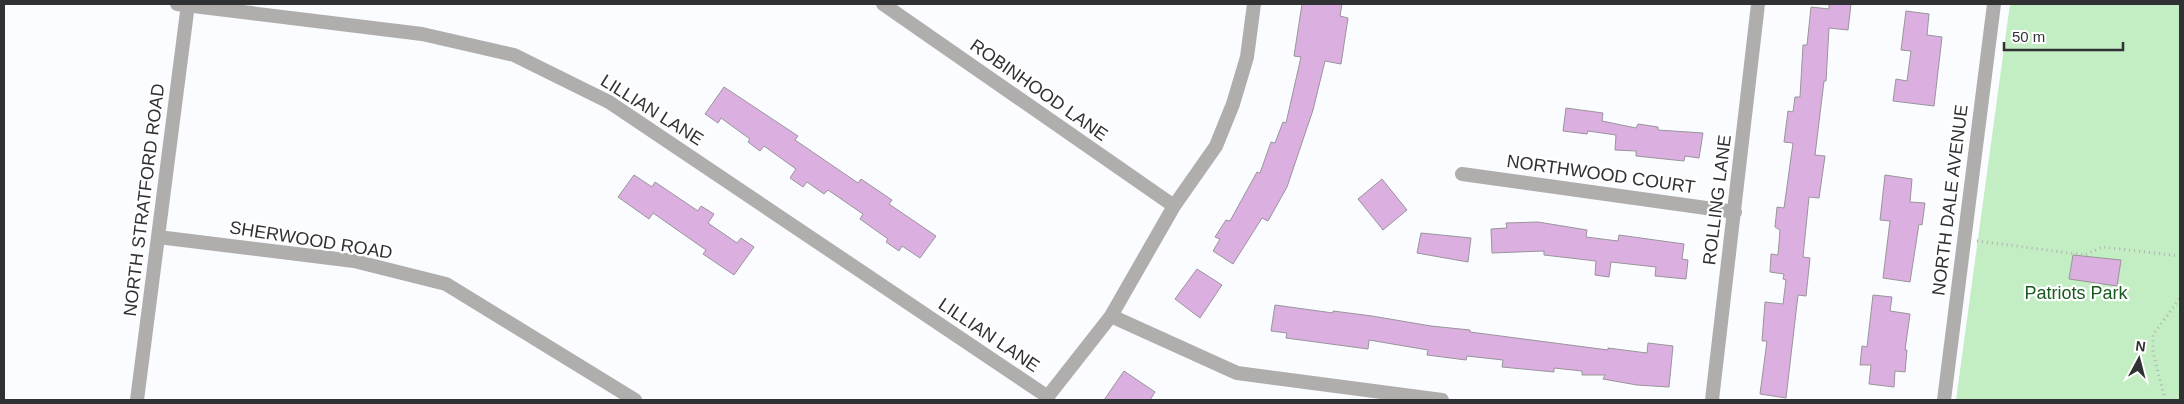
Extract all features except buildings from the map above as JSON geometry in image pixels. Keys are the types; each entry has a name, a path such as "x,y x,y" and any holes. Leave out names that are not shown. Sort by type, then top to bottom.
{"street":[{"name":"NORTH STRATFORD ROAD","path":"137,400 158,237 184,4"},
{"name":"LILLIAN LANE","path":"184,4 422,34 514,55 609,102 1046,398"},
{"name":"ROBINHOOD LANE","path":"883,4 1174,206"},
{"path":"1046,398 1111,316 1174,206 1216,146 1247,57 1254,4"},
{"name":"ROLLING LANE","path":"1712,400 1758,4"},
{"name":"NORTH DALE AVENUE","path":"1944,400 1994,4"},
{"name":"NORTHWOOD COURT","path":"1462,174 1735,212"},
{"name":"SHERWOOD ROAD","path":"158,237 354,261 446,284 635,400"},
{"path":"1111,316 1237,373 1442,400"}],"path":[{"path":"1964,239 2085,255 2102,246 2180,256"},
{"path":"2165,400 2153,352 2153,335 2180,298"}],"green space":[{"name":"Patriots Park","path":"2010,4 2180,4 2180,400 1956,400"}]}
